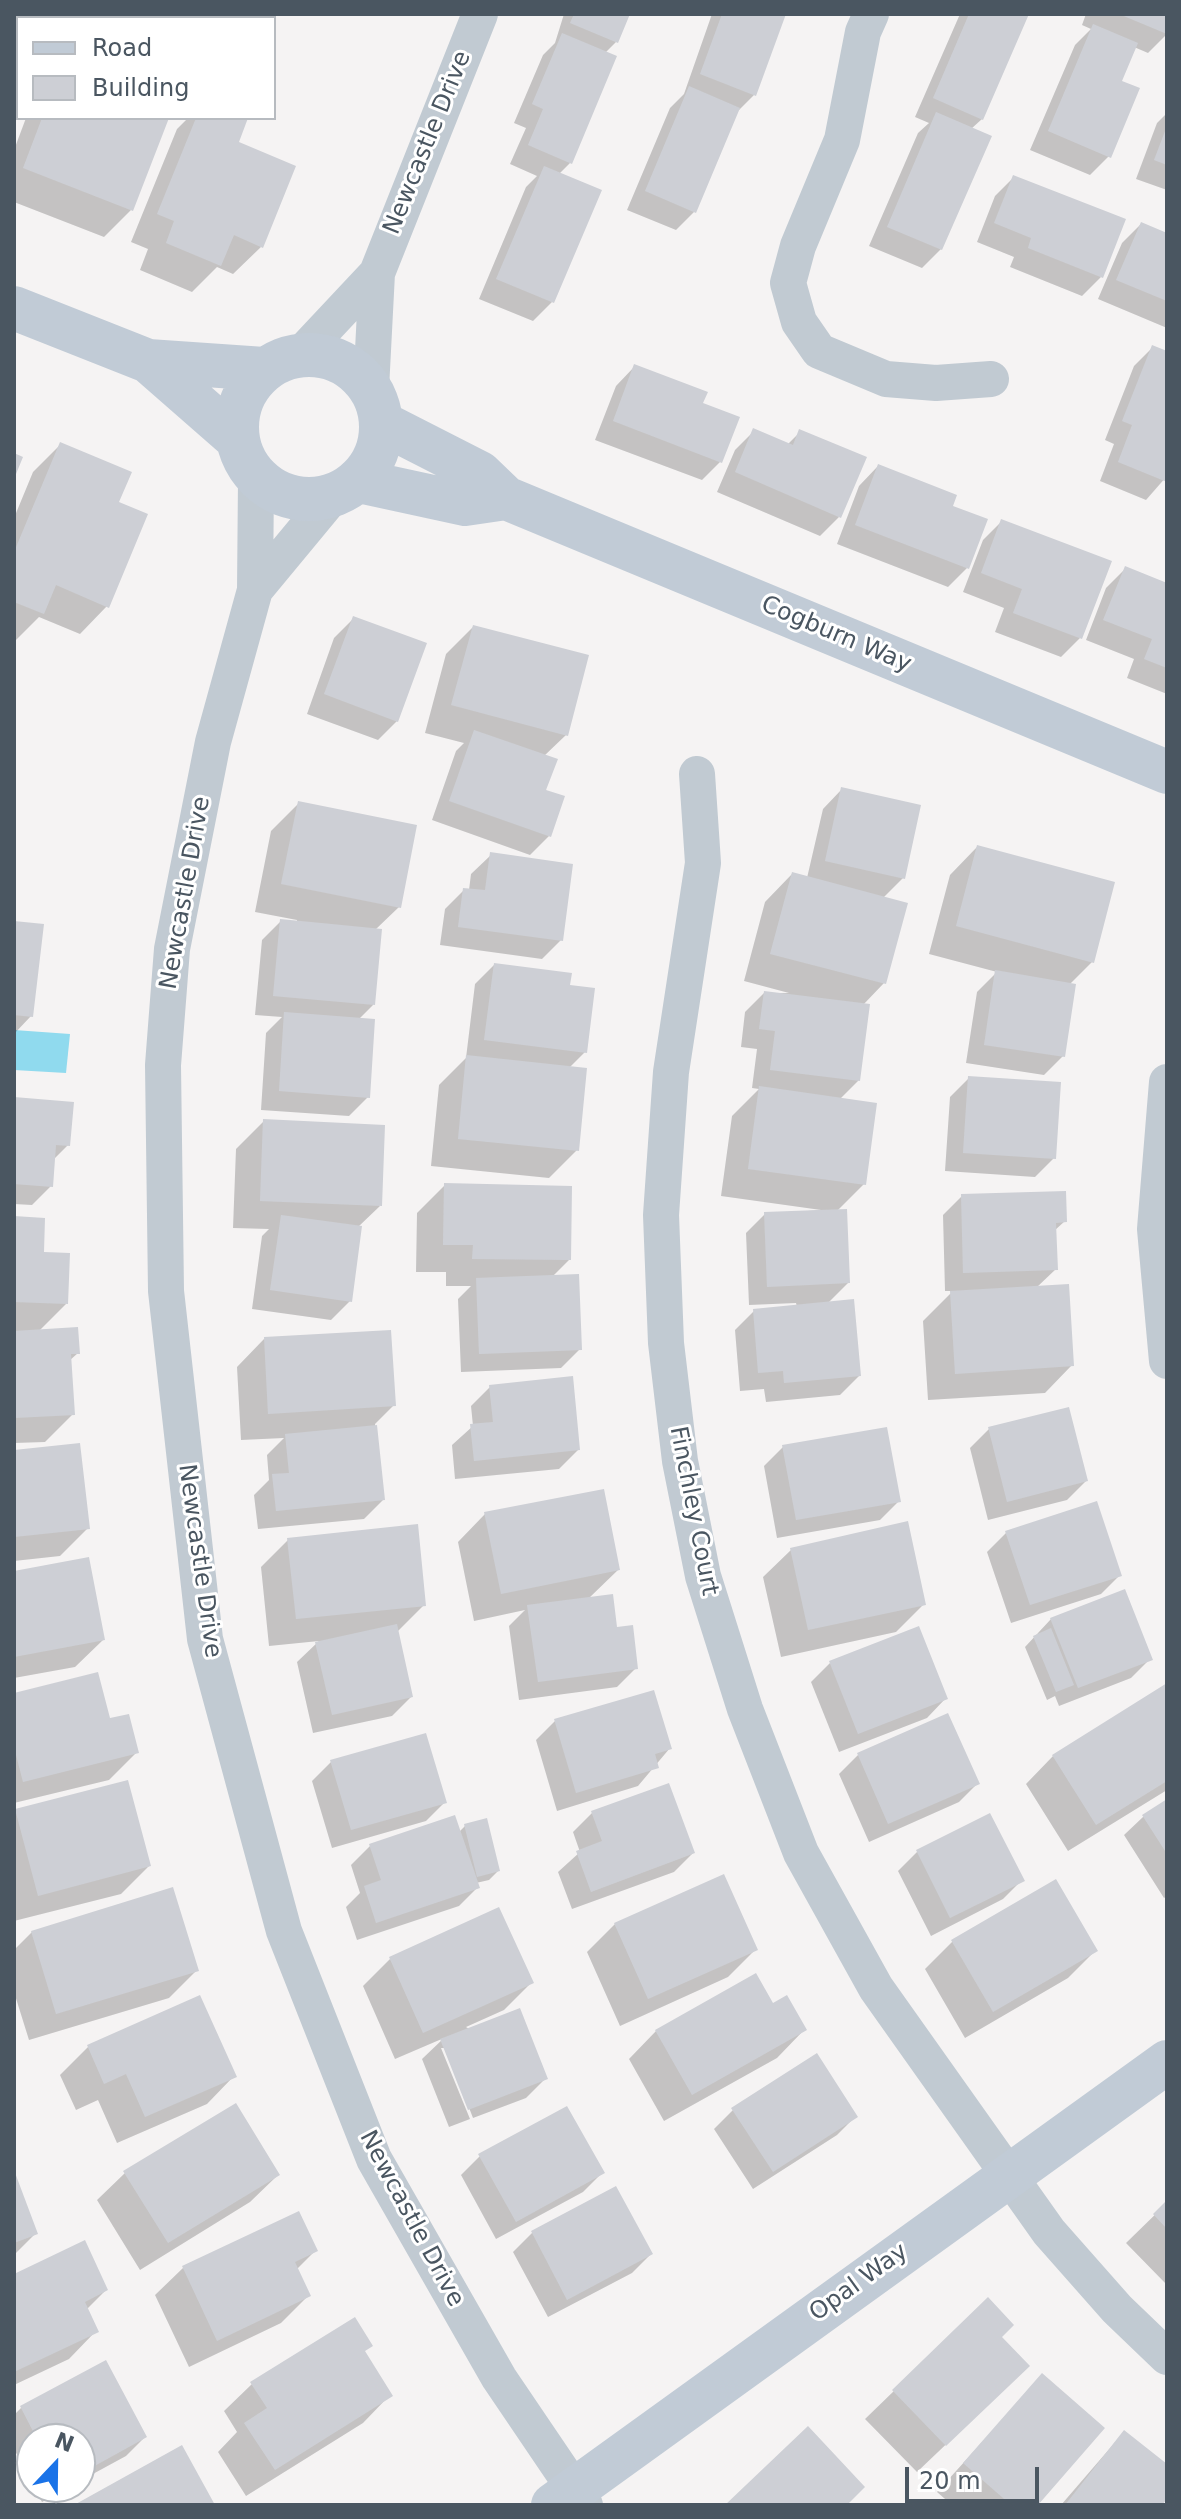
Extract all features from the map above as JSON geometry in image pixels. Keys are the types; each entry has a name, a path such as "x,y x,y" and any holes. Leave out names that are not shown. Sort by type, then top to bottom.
{"street":[{"name":"Newcastle Drive","path":"377,406 377,273 480,14"},
{"path":"871,14 863,32 842,140 798,246 788,283 799,322 819,351 886,379 936,383 991,379"},
{"name":"Newcastle Drive","path":"283,361 377,273"},
{"path":"14,308 148,361 236,438 256,479 292,499 345,489 465,504 506,498"},
{"path":"148,361 340,361 377,406 377,455 345,489"},
{"path":"236,438 240,401 283,361"},
{"name":"Cogburn Way","path":"377,406 480,473 506,498 1167,772"},
{"name":"Newcastle Drive","path":"256,479 255,590 213,742 172,949 163,1065 166,1291 205,1639 284,1931 374,2159 570,2500"},
{"name":"Newcastle Drive","path":"255,590 345,489"},
{"name":"Finchley Court","path":"697,774 703,863 671,1072 661,1215 666,1343 678,1447 703,1576 745,1709 801,1853 876,1988 1009,2174 1084,2272 1167,2357"},
{"path":"1167,1082 1155,1229 1167,1361"},
{"name":"Opal Way","path":"570,2500 1009,2174 1167,2062"}],"water":[{"path":"14,1030 70,1034 66,1073 14,1070"}],"building":[{"path":"14,14 53,14 16,16 14,107"},
{"path":"574,14 630,14 618,43 570,23"},
{"path":"722,14 786,14 756,96 700,74"},
{"path":"969,14 1029,14 983,120 933,98"},
{"path":"1119,14 1167,14 1167,34"},
{"path":"1093,24 1138,43 1122,81 1140,88 1111,158 1048,131"},
{"path":"562,33 617,56 572,164 528,145 543,109 532,104"},
{"path":"689,86 740,108 696,213 645,191"},
{"path":"936,112 992,136 942,250 887,227"},
{"path":"41,120 168,120 133,211 23,168"},
{"path":"195,120 247,120 239,142 296,166 263,248 234,235 221,266 166,243 174,221 157,214"},
{"path":"1167,126 1167,165 1154,160"},
{"path":"544,166 602,190 554,303 496,279"},
{"path":"1013,175 1126,219 1103,278 1028,248 1031,238 994,223"},
{"path":"1141,222 1167,233 1167,301 1116,280"},
{"path":"1152,345 1167,351 1167,482 1118,462 1132,425 1122,421"},
{"path":"634,364 708,392 703,403 740,417 722,463 613,421"},
{"path":"753,428 793,445 799,429 867,457 841,518 735,472"},
{"path":"60,442 132,472 119,502 148,514 109,608 56,585 44,614 14,602 14,552"},
{"path":"14,453 23,457 14,479"},
{"path":"878,464 957,495 953,506 988,519 969,569 855,525"},
{"path":"1001,519 1112,561 1082,639 1013,613 1022,589 981,573"},
{"path":"1125,566 1167,583 1167,668 1144,659 1152,639 1103,620"},
{"path":"353,616 427,643 398,722 324,694"},
{"path":"473,625 589,655 568,736 451,705"},
{"path":"474,730 558,759 546,790 565,796 551,837 449,801"},
{"path":"841,787 921,805 905,879 825,861"},
{"path":"298,801 417,825 401,908 281,884"},
{"path":"977,845 1115,882 1094,963 956,926"},
{"path":"490,852 573,864 563,941 458,927 463,888 485,890"},
{"path":"792,872 908,903 886,984 770,954"},
{"path":"280,919 382,929 375,1005 273,996"},
{"path":"14,921 44,924 33,1017 14,1015"},
{"path":"494,963 572,973 570,985 595,988 587,1053 484,1040"},
{"path":"995,970 1076,984 1065,1057 984,1045"},
{"path":"764,991 870,1004 860,1081 770,1070 775,1031 759,1029"},
{"path":"284,1012 375,1019 370,1098 279,1091"},
{"path":"466,1055 587,1068 579,1151 458,1139"},
{"path":"968,1076 1061,1082 1056,1159 963,1153"},
{"path":"759,1086 877,1103 866,1185 748,1169"},
{"path":"14,1097 74,1102 70,1146 56,1145 53,1187 14,1184"},
{"path":"263,1119 385,1125 382,1206 260,1201"},
{"path":"444,1183 572,1186 571,1260 472,1259 473,1245 443,1245"},
{"path":"1066,1191 1067,1222 1056,1223 1058,1270 963,1273 961,1194"},
{"path":"847,1209 850,1283 767,1287 764,1212"},
{"path":"281,1215 362,1226 352,1302 270,1290"},
{"path":"14,1216 45,1218 44,1252 70,1253 68,1304 14,1302"},
{"path":"579,1274 582,1350 479,1354 476,1278"},
{"path":"1069,1284 1074,1366 955,1374 950,1291"},
{"path":"854,1299 861,1376 784,1383 783,1371 758,1373 753,1309"},
{"path":"78,1327 80,1354 71,1354 75,1415 14,1418 14,1331"},
{"path":"391,1330 396,1406 268,1414 264,1337"},
{"path":"573,1376 580,1450 474,1461 470,1424 493,1422 489,1385"},
{"path":"1069,1407 1088,1481 1007,1502 988,1427"},
{"path":"377,1425 385,1500 276,1511 272,1474 289,1473 285,1434"},
{"path":"887,1427 901,1502 796,1520 782,1445"},
{"path":"80,1443 90,1529 14,1537 14,1450"},
{"path":"604,1489 620,1570 501,1594 484,1512"},
{"path":"1097,1501 1122,1576 1030,1605 1005,1531"},
{"path":"908,1521 926,1605 808,1630 790,1548"},
{"path":"418,1524 426,1606 296,1619 287,1538"},
{"path":"89,1557 105,1640 14,1657 14,1571"},
{"path":"1125,1589 1153,1660 1078,1688 1050,1618"},
{"path":"613,1594 617,1627 633,1625 638,1669 538,1682 527,1605"},
{"path":"397,1624 413,1697 332,1715 315,1642"},
{"path":"919,1626 948,1699 858,1734 829,1661"},
{"path":"1051,1628 1074,1685 1056,1692 1033,1636"},
{"path":"98,1672 110,1718 129,1714 139,1753 23,1782 14,1747 14,1693"},
{"path":"1167,1683 1167,1781 1096,1825 1052,1755"},
{"path":"654,1690 672,1749 655,1754 659,1768 576,1793 554,1719"},
{"path":"948,1713 980,1784 888,1824 857,1753"},
{"path":"426,1733 447,1803 351,1830 330,1760"},
{"path":"128,1780 151,1866 38,1896 15,1809"},
{"path":"669,1783 695,1853 591,1892 576,1851 602,1841 591,1811"},
{"path":"1167,1799 1167,1854 1142,1815"},
{"path":"990,1813 1025,1881 950,1918 916,1850"},
{"path":"455,1815 480,1888 376,1923 364,1886 381,1880 369,1844"},
{"path":"487,1818 500,1871 477,1877 464,1824"},
{"path":"724,1874 758,1950 648,1999 614,1923"},
{"path":"1056,1879 1098,1951 993,2012 951,1940"},
{"path":"173,1887 199,1971 56,2014 31,1931"},
{"path":"499,1907 534,1983 423,2033 389,1957"},
{"path":"756,1973 773,2003 787,1995 807,2030 692,2095 655,2030"},
{"path":"200,1995 237,2077 145,2117 126,2074 104,2084 87,2045"},
{"path":"520,2008 548,2079 468,2110 440,2039"},
{"path":"817,2053 858,2117 773,2172 731,2108"},
{"path":"236,2103 280,2175 168,2243 123,2171"},
{"path":"567,2106 605,2173 516,2222 478,2154"},
{"path":"14,2170 38,2234 14,2243"},
{"path":"616,2186 653,2254 567,2300 531,2231"},
{"path":"1167,2200 1167,2229 1153,2214"},
{"path":"299,2211 318,2251 295,2262 311,2296 217,2341 182,2266"},
{"path":"85,2240 108,2290 85,2302 99,2332 14,2372 14,2274"},
{"path":"988,2297 1014,2325 1002,2337 1030,2366 946,2446 892,2390"},
{"path":"355,2317 373,2346 365,2351 393,2396 275,2470 244,2423 267,2408 250,2382"},
{"path":"106,2360 147,2437 96,2465 96,2423 29,2423 20,2406"},
{"path":"1042,2373 1105,2428 1038,2505 1011,2505 963,2463"},
{"path":"808,2426 865,2487 847,2505 725,2505"},
{"path":"1124,2430 1167,2464 1167,2499 1162,2505 1065,2505"},
{"path":"182,2445 215,2505 74,2505 96,2503 96,2493"}]}
